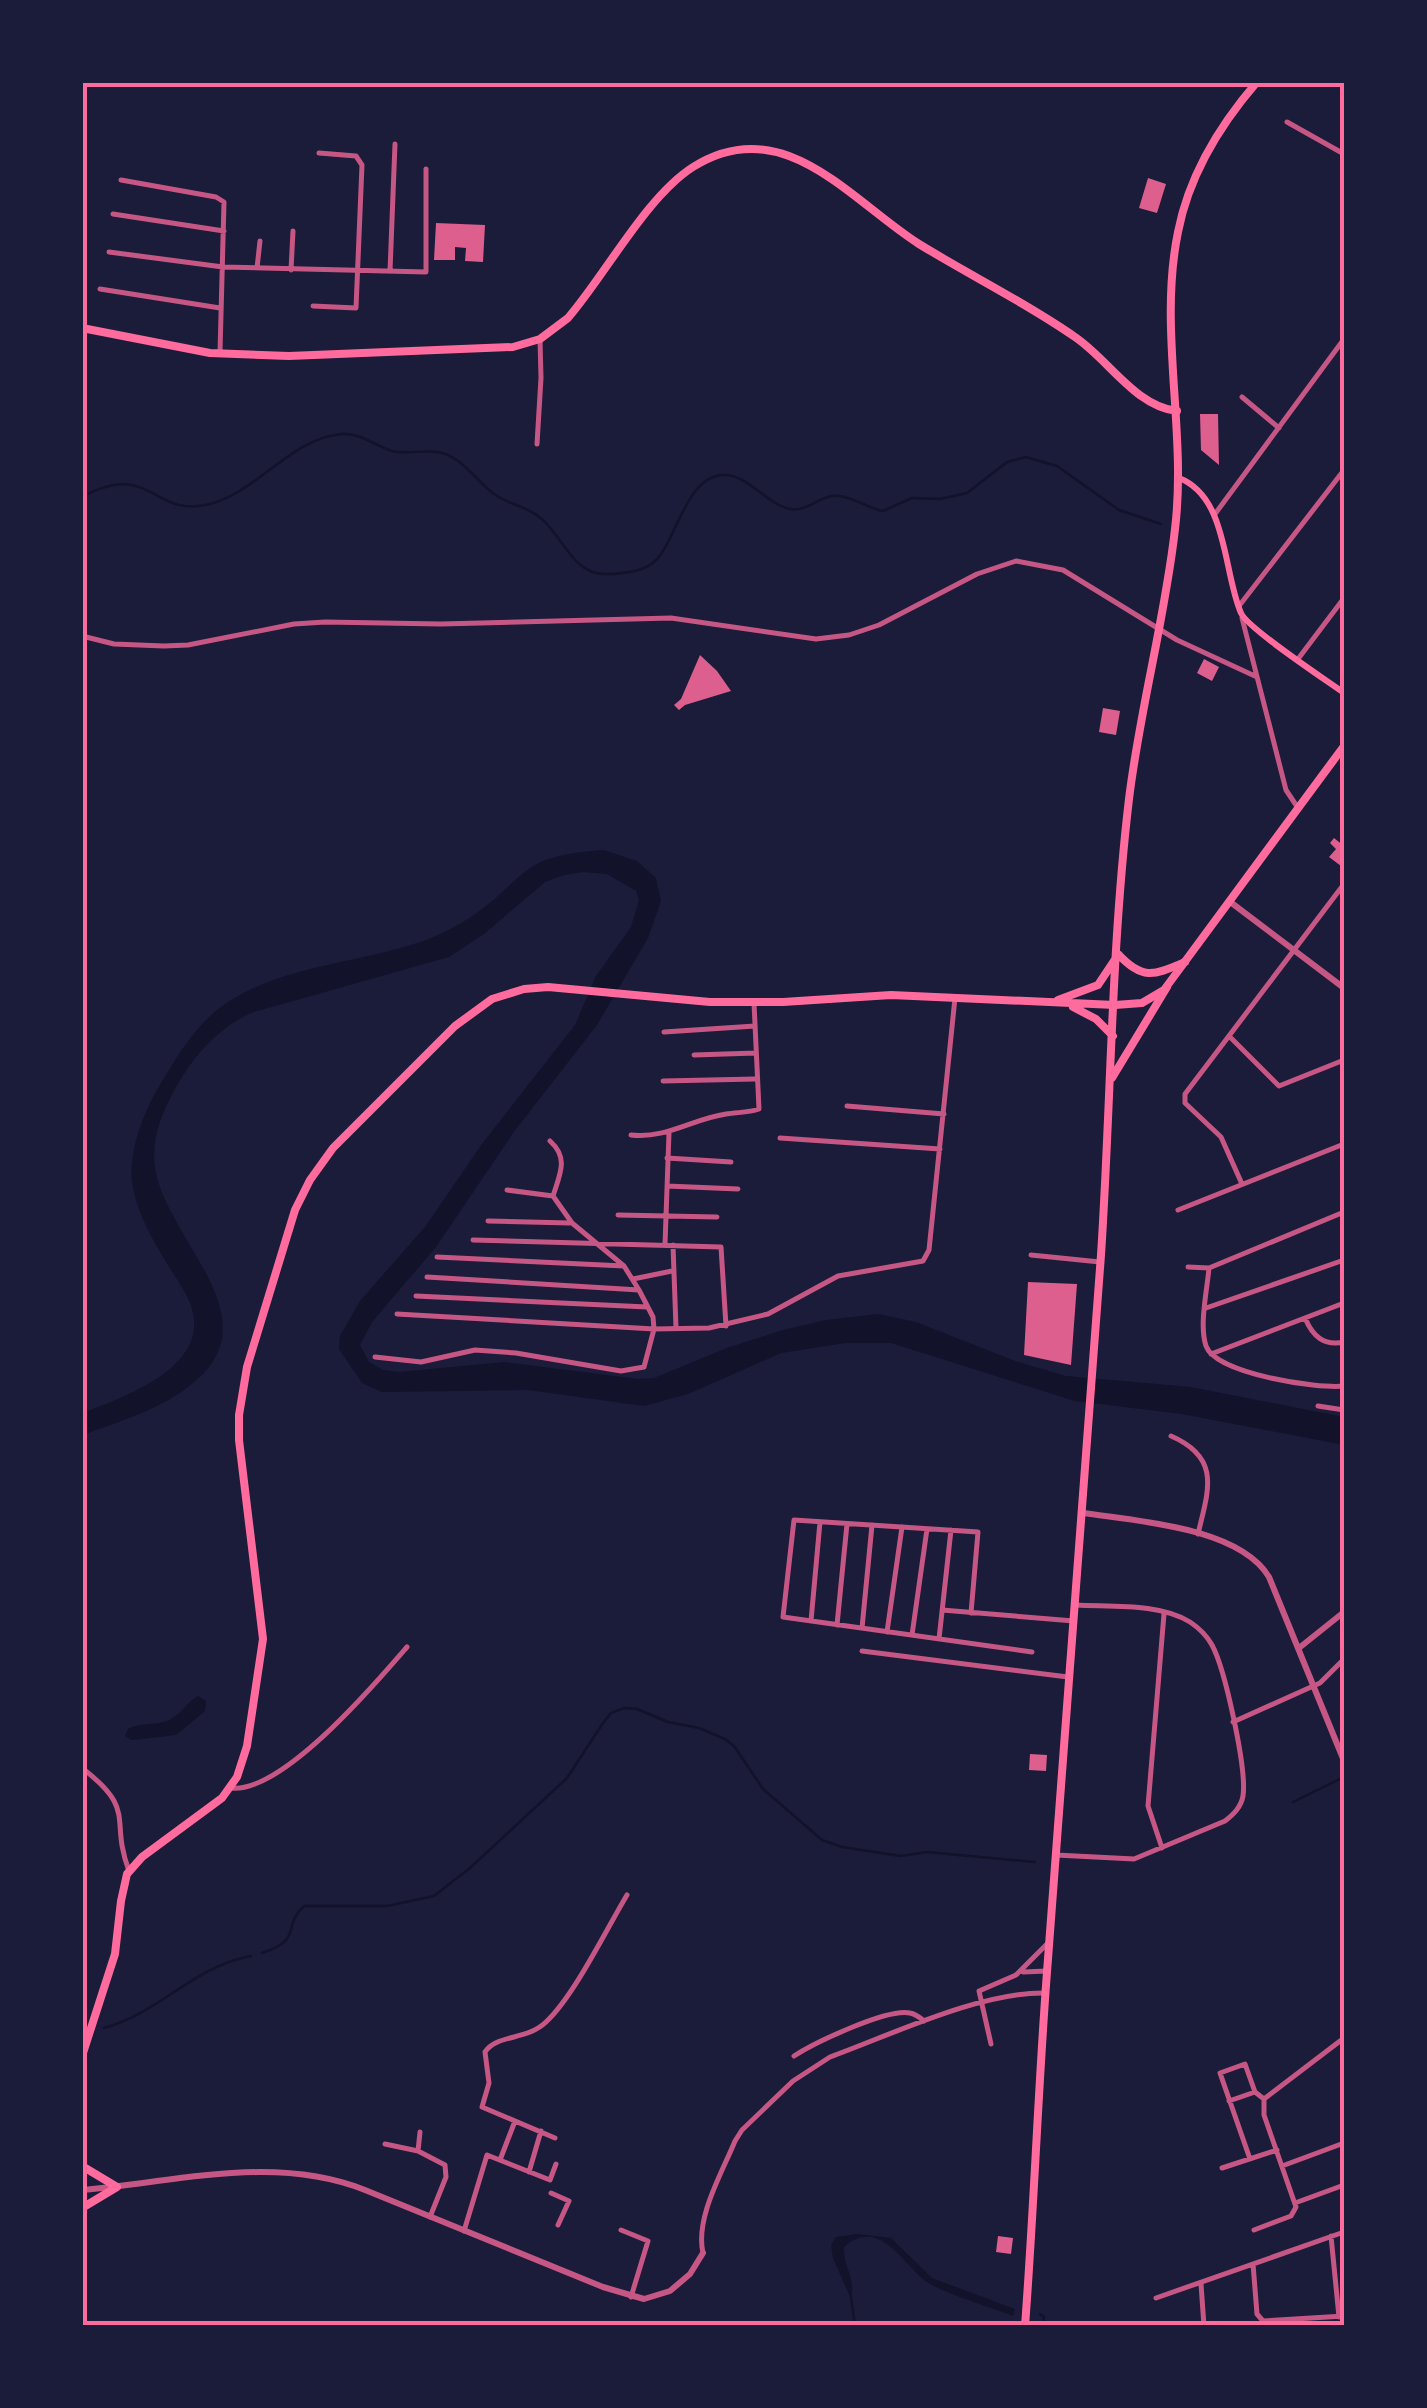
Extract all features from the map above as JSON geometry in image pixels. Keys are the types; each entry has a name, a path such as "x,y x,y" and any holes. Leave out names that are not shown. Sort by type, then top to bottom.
{"main road":[{"path":"1025,2326 1049,1942 1084,1514 1129,797 1173,547 1179,478 1172,295 1180,224 1190,189 1210,146 1257,82"},
{"path":"82,328 220,354 275,356 513,347 553,331 575,309 674,181 710,158 756,150 798,159 827,174 918,243 1034,309 1086,344 1150,403 1178,411"},
{"path":"1179,478 1198,488 1213,516 1242,618 1344,693"},
{"path":"1110,1082 1167,987 1344,746"},
{"path":"1118,954 1133,968 1147,974 1185,962"},
{"path":"1048,1002 1098,985 1118,954"},
{"path":"82,2056 114,1954 120,1901 130,1870 142,1857 210,1809 230,1788 248,1746 263,1638 239,1415 247,1366 294,1210 334,1148 465,1017 492,999 524,989 754,1003 891,994 1115,1006 1146,1002 1167,987"},
{"path":"1064,1004 1092,1016 1113,1036"},
{"path":"82,2166 117,2187 82,2208"}],"street":[{"path":"1287,122 1344,154"},
{"path":"390,272 394,144"},
{"path":"313,306 356,308 362,162 356,156 319,153"},
{"path":"109,252 223,267 426,272 426,168"},
{"path":"121,180 222,200 220,354"},
{"path":"113,214 224,232"},
{"path":"291,270 292,230"},
{"path":"256,268 260,241"},
{"path":"100,289 222,308"},
{"path":"537,444 542,378 540,338"},
{"path":"1213,516 1344,340"},
{"path":"1242,397 1279,428"},
{"path":"1239,606 1344,470"},
{"path":"82,636 114,644 164,646 325,622 441,624 671,618 816,639 849,635 879,625 977,574 1016,561 1063,570 1158,629 1257,677"},
{"path":"1298,659 1344,598"},
{"path":"1242,618 1286,790 1298,808"},
{"path":"1242,1184 1221,1137 1184,1100 1186,1090 1344,884"},
{"path":"1229,901 1344,988"},
{"path":"397,1314 654,1328 726,1326 768,1314 838,1276 923,1261 928,1250 955,998"},
{"path":"631,1135 670,1134 686,1125 726,1114 755,1112 761,1106 754,1003"},
{"path":"664,1032 754,1026"},
{"path":"1230,1037 1280,1086 1344,1060"},
{"path":"694,1055 756,1054"},
{"path":"664,1081 757,1079"},
{"path":"847,1106 944,1114"},
{"path":"665,1244 670,1134"},
{"path":"780,1138 940,1150"},
{"path":"550,1141 563,1161 553,1196"},
{"path":"1178,1210 1344,1144"},
{"path":"668,1158 732,1162"},
{"path":"666,1186 738,1189"},
{"path":"375,1357 421,1362 460,1352 491,1351 622,1371 638,1370 648,1359 654,1328 648,1308 624,1266 572,1223 553,1196 507,1190"},
{"path":"1188,1267 1208,1268 1344,1212"},
{"path":"618,1215 717,1217"},
{"path":"488,1221 572,1223"},
{"path":"473,1240 720,1246 726,1326"},
{"path":"674,1245 676,1328"},
{"path":"1032,1255 1100,1262"},
{"path":"437,1257 624,1266"},
{"path":"1206,1308 1344,1260"},
{"path":"1208,1268 1205,1343 1211,1354 1226,1364 1285,1381 1344,1386"},
{"path":"633,1279 672,1271"},
{"path":"427,1277 639,1290"},
{"path":"416,1296 648,1308"},
{"path":"1211,1354 1344,1303"},
{"path":"1305,1318 1310,1330 1322,1340 1330,1344 1344,1342"},
{"path":"1318,1406 1344,1410"},
{"path":"1171,1436 1192,1449 1208,1469 1210,1483 1198,1534"},
{"path":"1084,1514 1198,1534 1248,1553 1264,1568 1344,1762"},
{"path":"971,1612 978,1532 794,1520 783,1618 1032,1652"},
{"path":"811,1621 820,1522"},
{"path":"837,1625 847,1524"},
{"path":"862,1628 872,1525"},
{"path":"886,1632 902,1527"},
{"path":"912,1635 928,1528"},
{"path":"939,1639 951,1530"},
{"path":"1056,1855 1127,1860 1218,1825 1232,1816 1240,1804 1242,1775 1233,1722 1211,1644 1190,1622 1164,1613 1076,1604"},
{"path":"942,1610 1075,1621"},
{"path":"1299,1648 1344,1612"},
{"path":"1162,1848 1148,1806 1164,1613"},
{"path":"230,1788 252,1786 312,1746 407,1647"},
{"path":"862,1651 1070,1678"},
{"path":"1233,1722 1315,1685 1344,1659"},
{"path":"82,1768 106,1788 118,1805 122,1847 130,1870"},
{"path":"555,2138 482,2107 489,2075 485,2052 496,2041 536,2032 557,2011 627,1896"},
{"path":"1016,1975 1049,1942"},
{"path":"992,2044 979,1991 1016,1975 1047,1971"},
{"path":"82,2190 236,2172 298,2173 354,2186 644,2299 670,2291 690,2274 703,2252 705,2220 734,2141 807,2070 830,2057 982,2003 1014,1994 1046,1992"},
{"path":"794,2056 821,2039 891,2014 912,2013 926,2022"},
{"path":"1254,2230 1293,2214 1295,2203 1263,2110 1264,2099 1344,2038"},
{"path":"1250,2159 1220,2074 1245,2064 1255,2092 1264,2099"},
{"path":"1229,2101 1255,2092"},
{"path":"500,2160 516,2121"},
{"path":"418,2151 420,2132"},
{"path":"528,2172 541,2132"},
{"path":"1282,2166 1344,2143"},
{"path":"386,2144 418,2151 440,2161 447,2171 430,2217"},
{"path":"1222,2168 1276,2150"},
{"path":"464,2231 487,2155 550,2180 556,2164"},
{"path":"1295,2203 1344,2185"},
{"path":"551,2193 569,2201 558,2225"},
{"path":"621,2230 648,2241 631,2296"},
{"path":"1156,2298 1344,2232"},
{"path":"1253,2264 1260,2319 1342,2316 1331,2236"},
{"path":"1200,2282 1204,2326"}],"shaded area":[{"path":"604,850 637,861 656,878 661,901 648,938 597,1025 516,1129 436,1247 372,1322 360,1345 369,1362 383,1370 400,1372 504,1362 654,1378 783,1330 878,1314 916,1322 1015,1361 1066,1376 1191,1387 1344,1417 1344,1445 1182,1414 1075,1401 891,1343 845,1343 781,1353 688,1394 644,1406 528,1390 382,1392 362,1383 339,1349 340,1336 360,1301 425,1227 482,1144 575,1025 596,976 631,927 639,900 636,891 607,874 583,872 545,882 484,934 449,957 254,1012 218,1034 198,1055 163,1114 154,1156 159,1185 218,1301 223,1329 216,1357 193,1383 168,1400 83,1435 83,1413 149,1384 169,1370 184,1354 193,1336 193,1314 183,1289 141,1215 133,1188 132,1161 150,1104 201,1026 231,1000 277,979 402,948 443,933 545,860"},
{"path":"198,1696 206,1701 205,1711 176,1735 132,1740 125,1736 133,1727 171,1719"},
{"path":"858,2234 891,2238 932,2278 1015,2309 1013,2316 930,2284 892,2248 870,2237 844,2247 851,2299 831,2245 836,2237"}],"building":[{"path":"1148,178 1166,184 1157,213 1139,208"},
{"path":"436,223 485,225 483,262 465,261 466,248 455,247 455,260 434,260"},
{"path":"1200,414 1218,414 1219,465 1201,450"},
{"path":"700,655 731,691 679,710 674,705 681,699"},
{"path":"1204,659 1219,667 1212,681 1197,673"},
{"path":"1103,708 1120,711 1116,735 1099,732"},
{"path":"1334,838 1344,846 1341,866 1329,857 1336,849 1330,843"},
{"path":"1028,1282 1077,1284 1071,1365 1024,1355"},
{"path":"1030,1754 1047,1755 1046,1771 1029,1770"},
{"path":"998,2236 1013,2238 1011,2254 996,2252"}],"waterway":[{"path":"82,497 123,484 137,486 176,504 210,504 244,488 308,444 350,434 392,451 432,452 453,458 497,496 538,516 583,567 604,574 638,570 655,561 700,486 723,475 741,479 790,509 838,496 883,511 912,498 940,499 967,493 1007,462 1026,457 1057,466 1119,510 1161,524"},
{"path":"262,1953 283,1943 304,1906 387,1906 434,1896 567,1778 611,1713 624,1708 725,1739 763,1789 822,1840 901,1856 927,1852 1035,1862"},
{"path":"1293,1802 1344,1777"},
{"path":"104,2028 142,2012 212,1970 251,1956"},
{"path":"851,2297 855,2326"},
{"path":"1040,2314 1043,2324"}]}
